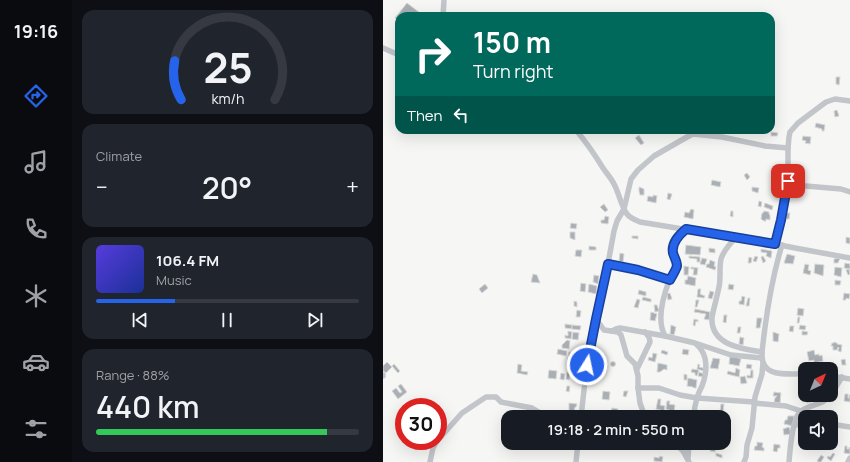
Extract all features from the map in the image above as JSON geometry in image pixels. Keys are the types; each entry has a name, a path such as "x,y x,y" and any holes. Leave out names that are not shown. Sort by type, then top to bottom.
{"street":[{"path":"443,12 444,0"},
{"path":"383,48 395,53"},
{"path":"744,462 752,428 755,397 762,374 762,358 770,290 779,244 781,220 788,181 789,137 799,122 826,102 835,99 850,101"},
{"path":"580,134 591,148 615,186 623,209 630,218 640,222 779,244 850,258"},
{"path":"582,410 585,381 596,319 616,225 623,209 631,179 638,170 654,156 687,136 693,134 722,137 765,146 789,148"},
{"path":"788,181 795,185 841,189 850,192"},
{"path":"665,336 661,326 662,306 670,280 677,267 673,246 677,237 686,229"},
{"path":"736,237 721,258 721,277 712,318 716,334 730,345 762,358 770,370 777,373 798,374"},
{"path":"608,264 638,270 670,280"},
{"path":"596,319 605,331 612,331 621,334 627,356 635,363 637,369 640,403 642,410"},
{"path":"612,331 620,328 645,332 695,344 731,355 762,358"},
{"path":"637,369 650,342 649,337 645,332"},
{"path":"695,344 700,347 704,353 706,366 703,384 697,398 695,410"},
{"path":"838,377 850,379"},
{"path":"838,384 842,377"},
{"path":"638,388 659,388 680,395 697,398 754,402 786,406 798,410"},
{"path":"447,429 462,413 486,397 496,397 501,402 535,410"},
{"path":"804,410 823,402"},
{"path":"789,462 794,425 798,414"},
{"path":"794,425 798,425"},
{"path":"838,425 850,426"},
{"path":"430,462 433,450"},
{"path":"576,462 577,450"},
{"path":"680,450 688,460"},
{"path":"688,460 689,450"},
{"path":"849,462 850,458"}],"building":[{"path":"407,3 419,12 400,12"},
{"path":"836,77 840,77 839,85 836,84"},
{"path":"837,110 839,116 835,117 834,111"},
{"path":"816,123 825,125 824,131 815,127"},
{"path":"778,133 777,136 771,136 771,134"},
{"path":"639,135 644,143 641,145 635,138"},
{"path":"803,136 811,137 810,144 805,143 806,141 802,140"},
{"path":"747,173 750,177 747,180 744,175"},
{"path":"712,180 721,182 720,187 711,185"},
{"path":"639,187 644,189 644,195 640,195"},
{"path":"752,187 759,188 758,193 752,191"},
{"path":"668,193 672,194 670,200 667,199"},
{"path":"653,195 657,196 656,203 647,201 648,196 653,197"},
{"path":"759,201 762,202 761,207 758,206"},
{"path":"765,203 773,206 772,210 764,207"},
{"path":"604,204 608,210 605,212 600,207"},
{"path":"691,209 694,210 693,219 684,217 685,212 689,213"},
{"path":"731,211 733,211 733,217 730,216"},
{"path":"764,211 769,212 770,220 766,219 766,221 764,221 761,219"},
{"path":"787,213 790,213 789,219 786,219"},
{"path":"605,216 609,217 608,224 601,223 601,220 604,220"},
{"path":"571,223 577,224 576,229 570,228"},
{"path":"570,232 575,232 575,240 570,238"},
{"path":"632,236 638,236 638,239 632,238"},
{"path":"846,237 850,238 850,244 846,243"},
{"path":"686,245 701,247 700,255 685,254"},
{"path":"589,246 596,247 596,250 589,250"},
{"path":"709,248 715,249 715,253 709,252"},
{"path":"761,249 772,251 771,258 766,256 767,253 761,252"},
{"path":"576,250 582,250 581,257 575,256"},
{"path":"620,253 624,254 623,262 619,261"},
{"path":"787,254 795,256 793,264 784,263"},
{"path":"689,256 700,257 700,262 697,262 697,259 689,258"},
{"path":"755,256 758,257 756,262 753,261"},
{"path":"763,256 766,261 763,263 761,257"},
{"path":"749,257 752,258 751,263 748,263"},
{"path":"702,258 707,259 705,265 700,264"},
{"path":"840,258 838,263 834,263 834,259"},
{"path":"710,260 715,262 715,270 706,267"},
{"path":"845,263 850,264 850,269 844,268"},
{"path":"805,264 809,265 808,270 811,271 810,275 803,273"},
{"path":"815,264 824,265 823,276 814,273"},
{"path":"684,266 689,267 688,275 684,275"},
{"path":"691,267 698,268 697,275 693,275 694,269 691,269"},
{"path":"835,267 842,268 841,277 834,275"},
{"path":"849,269 850,274 848,275 846,270"},
{"path":"533,274 537,275 540,283 531,282"},
{"path":"594,275 599,276 598,284 593,282"},
{"path":"688,276 696,278 695,286 685,284 685,280 687,280"},
{"path":"835,280 841,281 840,285 835,285"},
{"path":"581,283 586,284 585,292 580,291"},
{"path":"485,284 488,288 482,293 479,289"},
{"path":"589,284 597,286 596,294 588,292"},
{"path":"729,284 734,285 733,290 728,289"},
{"path":"698,289 701,289 700,294 705,296 704,298 697,297"},
{"path":"639,290 646,292 646,296 638,294"},
{"path":"710,291 714,292 712,299 708,298"},
{"path":"670,293 672,299 668,300 667,294"},
{"path":"844,293 850,294 849,299 846,298 846,300 843,300"},
{"path":"742,296 745,297 744,305 739,304"},
{"path":"643,297 651,299 651,302 642,300"},
{"path":"748,298 750,298 749,306 746,306"},
{"path":"637,299 640,300 638,308 634,307"},
{"path":"696,300 699,300 697,307 695,307"},
{"path":"574,301 577,302 577,307 574,306"},
{"path":"654,305 657,305 659,311 655,312"},
{"path":"798,308 804,309 803,316 797,315"},
{"path":"695,309 710,312 709,320 704,319 706,314 694,312"},
{"path":"577,310 581,311 580,317 576,317"},
{"path":"651,312 657,314 655,321 650,320"},
{"path":"724,315 727,315 726,323 723,322"},
{"path":"798,317 800,317 799,323 797,323"},
{"path":"757,318 762,318 760,328 756,328"},
{"path":"694,319 698,320 698,322 696,321 695,326 693,325"},
{"path":"565,324 572,325 572,329 565,328"},
{"path":"572,325 581,326 580,330 572,329"},
{"path":"671,325 676,327 674,335 670,334"},
{"path":"800,325 806,326 805,330 799,329"},
{"path":"790,326 794,326 793,332 789,331"},
{"path":"738,327 741,327 740,333 737,333"},
{"path":"568,331 572,332 571,339 565,338 565,335 568,336"},
{"path":"802,331 808,332 807,335 802,335"},
{"path":"573,332 579,333 578,340 572,339"},
{"path":"773,332 779,334 778,342 773,341"},
{"path":"740,337 744,338 743,345 739,344"},
{"path":"567,340 570,341 569,349 562,348 562,345"},
{"path":"834,342 842,345 841,352 838,351 838,347 837,350 833,350 833,346 831,346"},
{"path":"558,349 567,351 566,356 557,354"},
{"path":"683,349 689,350 688,355 682,354"},
{"path":"662,350 668,352 667,355 661,353"},
{"path":"814,350 815,355 822,355 823,361 809,361 807,352"},
{"path":"569,352 574,353 573,361 568,360"},
{"path":"653,353 657,354 655,362 648,360 649,357 652,358"},
{"path":"730,355 741,359 739,366 729,364"},
{"path":"713,358 720,359 718,369 710,368"},
{"path":"845,359 846,365 842,365 841,360"},
{"path":"387,362 392,367 386,373 383,371 383,366"},
{"path":"611,362 615,362 615,366 611,366"},
{"path":"658,363 667,365 667,370 664,369 657,372"},
{"path":"394,364 400,371 398,373 392,366"},
{"path":"518,364 522,365 521,371 528,372 527,375 517,373"},
{"path":"698,364 700,365 699,367 703,368 704,371 697,369"},
{"path":"747,364 752,365 751,369 746,368"},
{"path":"736,368 740,370 739,377 727,374 728,371 735,373"},
{"path":"692,369 699,370 697,376 695,373 691,372"},
{"path":"549,370 557,371 556,379 548,378"},
{"path":"751,370 753,370 753,378 747,378 747,375 750,376"},
{"path":"567,372 570,372 569,380 566,379"},
{"path":"699,372 704,374 703,377 698,376"},
{"path":"561,373 565,374 564,380 560,379"},
{"path":"684,374 687,375 687,380 684,380"},
{"path":"745,376 747,383 741,384 740,377"},
{"path":"688,378 697,380 696,388 687,386"},
{"path":"401,384 407,392 399,398 397,398 392,391 396,388 400,393 402,392 398,386"},
{"path":"567,386 570,386 569,392 566,391"},
{"path":"603,391 610,392 609,400 602,399"},
{"path":"624,391 628,391 626,397 623,396"},
{"path":"774,392 781,393 780,403 774,402 777,396 773,396"},
{"path":"845,394 848,394 848,398 850,395 850,402 844,401"},
{"path":"658,399 661,399 660,405 665,406 664,410 656,409"},
{"path":"667,401 670,401 669,404 675,405 674,410 666,409"},
{"path":"569,403 577,404 574,410 569,410"},
{"path":"721,404 724,404 723,410 720,410"},
{"path":"788,416 794,416 793,426 784,424"},
{"path":"789,427 791,434 784,435 783,429"},
{"path":"757,442 763,443 762,447 764,448 764,451 754,450 755,446 757,446"},
{"path":"774,444 780,445 777,452 773,451"},
{"path":"845,446 847,446 847,449 849,449 849,447 850,448 850,454 844,453"},
{"path":"716,453 722,455 722,458 716,456"},
{"path":"833,453 835,454 831,461 827,458"},
{"path":"821,455 824,457 821,462 818,462 817,461"},
{"path":"660,456 663,457 662,462 654,461 654,457 659,458"}],"route":[{"path":"587,365 608,264 638,270 670,280 677,267 673,246 677,237 686,229 775,244 785,202 788,181"}]}
